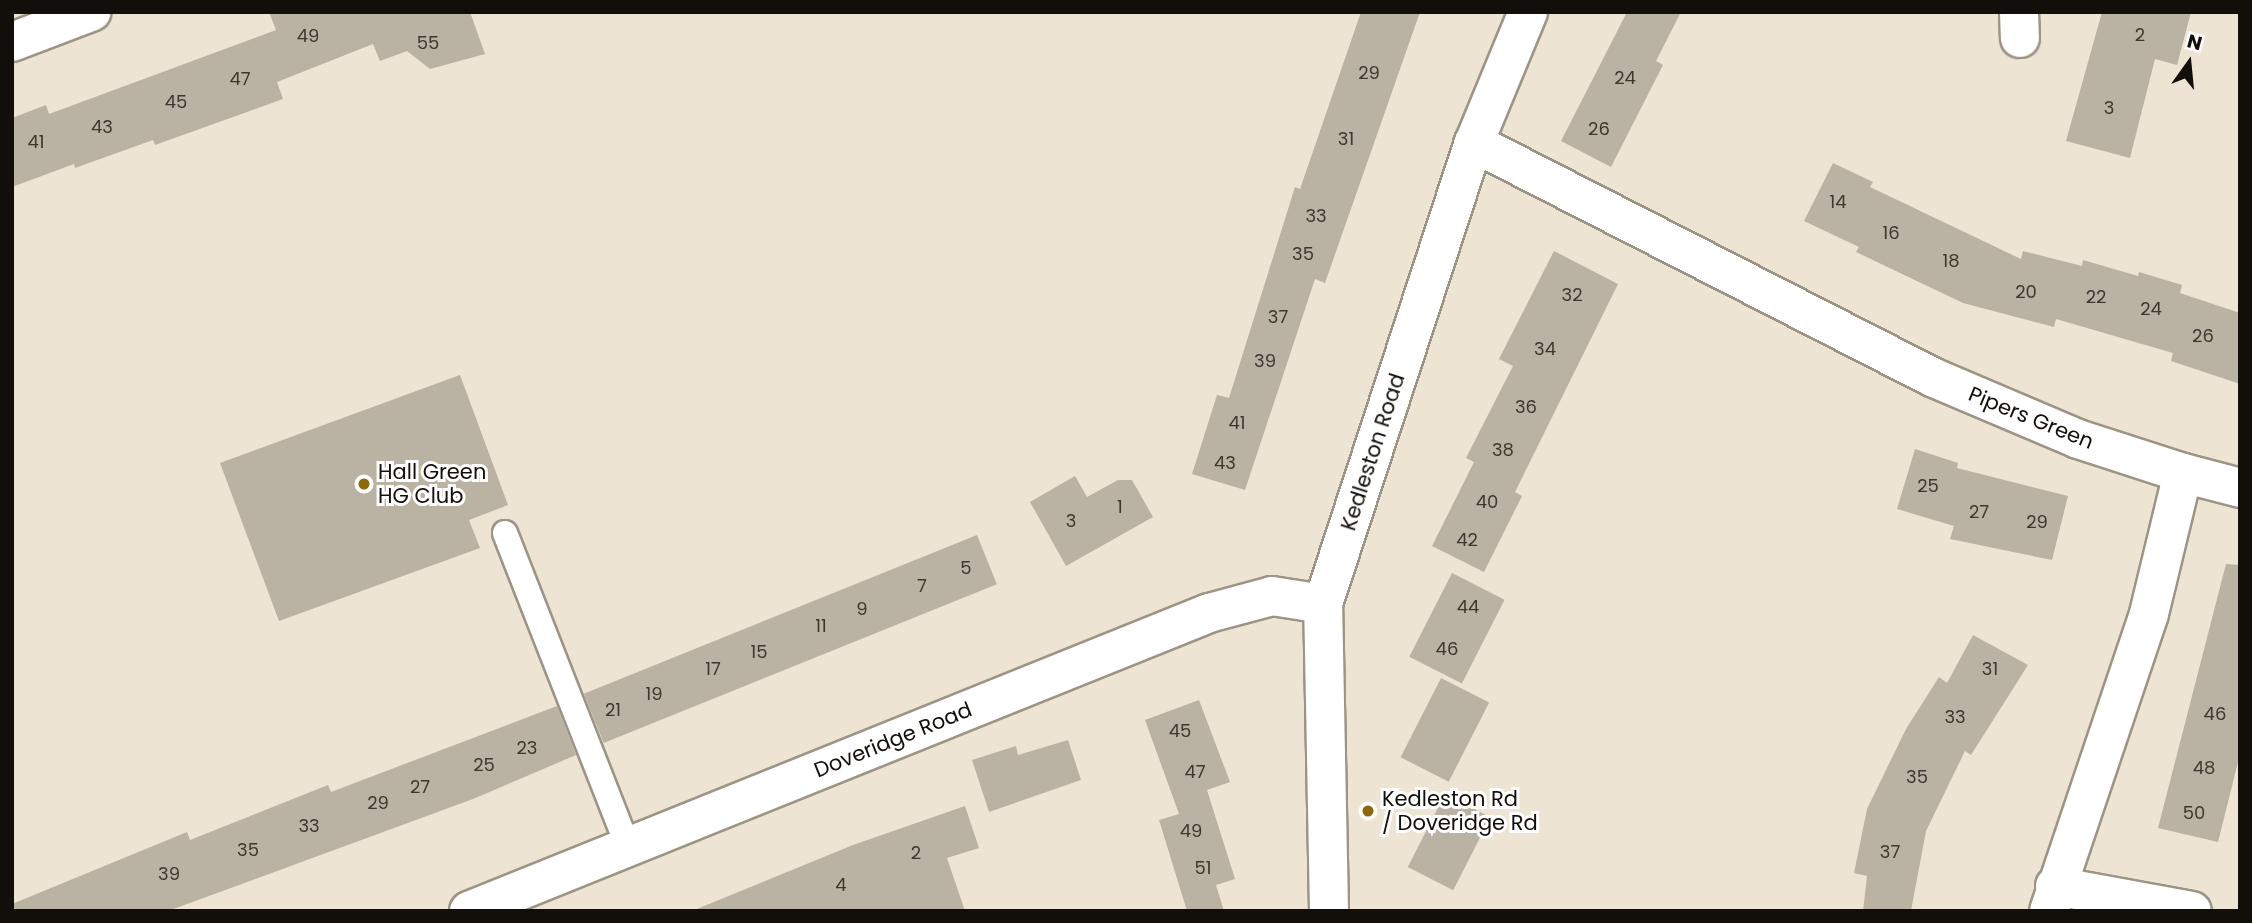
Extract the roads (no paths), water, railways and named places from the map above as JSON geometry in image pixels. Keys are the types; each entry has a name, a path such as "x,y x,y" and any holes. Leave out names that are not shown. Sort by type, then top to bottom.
{"street":[{"path":"12,42 91,12"},
{"name":"Kedleston Road","path":"1329,911 1323,604 1474,143 1528,12"},
{"name":"Pipers Green","path":"1474,143 1932,377 2078,439 2183,473 2240,488"},
{"path":"2183,473 2146,626 2052,898 2192,911"},
{"name":"Doveridge Road","path":"469,911 1209,612 1272,596 1323,604"}],"lane":[{"path":"505,533 628,847"}],"place":[{"name":"Hall Green HG Club","path":"364,484"},
{"name":"Kedleston Rd / Doveridge Rd","path":"1368,811"}]}
